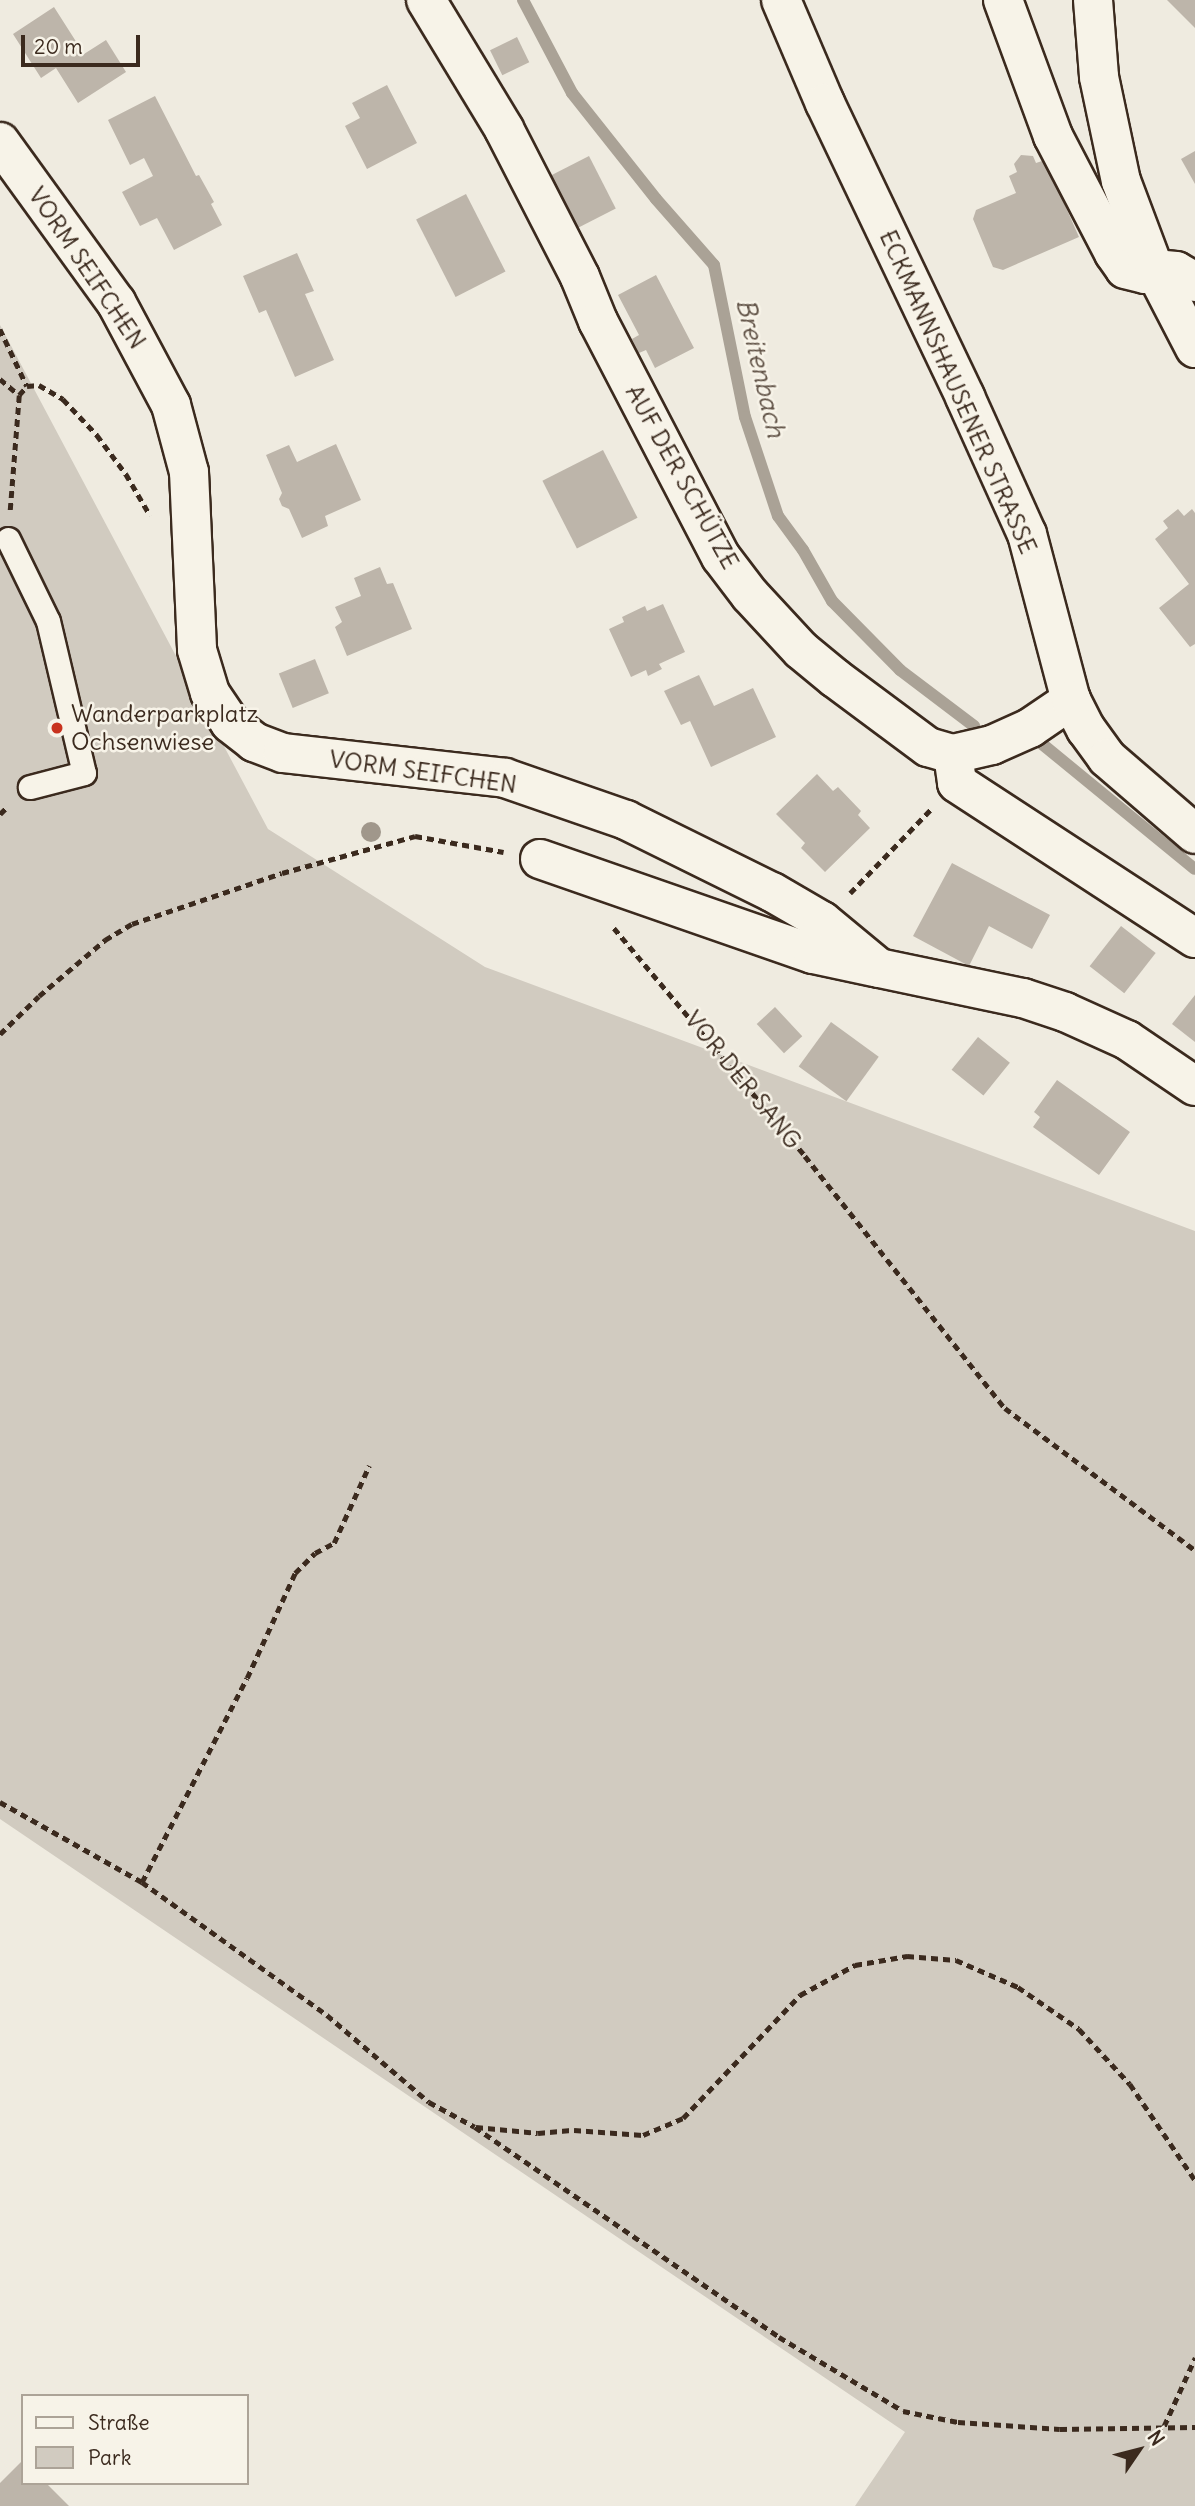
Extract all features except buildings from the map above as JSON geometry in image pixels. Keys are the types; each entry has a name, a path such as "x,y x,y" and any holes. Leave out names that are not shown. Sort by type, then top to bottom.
{"street":[{"name":"AUF DER SCHÜTZE","path":"426,0 504,129 580,277 598,321 721,557 769,618 801,650 877,712 1195,938"},
{"name":"ECKMANNSHAUSENER STRASSE","path":"781,0 825,103 1027,534 1072,701 1086,729 1107,758 1195,834"},
{"path":"1003,0 1053,136 1114,253 1125,269 1144,274 1154,269 1176,271 1195,282"},
{"path":"1093,0 1099,77 1121,181 1154,269 1195,348"},
{"name":"VORM SEIFCHEN","path":"0,142 116,302 171,405 189,472 197,650 210,693 230,723 254,742 283,753 505,778 626,820 772,892 822,922 879,968 1023,998 1065,1012 1127,1040 1195,1086"},
{"path":"955,769 992,745 1030,728 1072,701"},
{"path":"540,859 813,954 879,968"}],"lane":[{"path":"8,539 48,621 84,773 30,787"}],"path":[{"path":"0,328 27,386"},
{"path":"0,379 19,396"},
{"path":"8,539 19,396 27,386 39,385 63,399 97,435 126,474 154,522"},
{"path":"822,922 955,769"},
{"path":"0,1034 39,996 105,940 132,924 282,873 415,836 540,859"},
{"name":"VOR DER SANG","path":"609,923 628,941 805,1156 1005,1409 1195,1550"},
{"path":"142,1882 247,1678 295,1573 315,1553 334,1542 369,1466"},
{"path":"0,1802 142,1882 327,2015 429,2102 475,2127 779,2337 903,2411 958,2422 1060,2429 1195,2427"},
{"path":"475,2127 538,2133 575,2130 643,2135 683,2118 800,1995 855,1965 906,1956 957,1960 1018,1987 1079,2029 1130,2084 1195,2180"},
{"path":"1164,2426 1195,2358"}],"green space":[{"path":"0,325 268,829 485,967 1195,1231 1195,2506 855,2506 905,2432 0,1819"}],"waterway":[{"name":"Breitenbach","path":"523,0 572,93 656,199 714,265 745,417 778,516 803,550 832,601 900,670 974,726"},
{"name":"Breitenbach","path":"1036,739 1195,869"}],"place":[{"name":"Wanderparkplatz Ochsenwiese","path":"57,728"}]}
